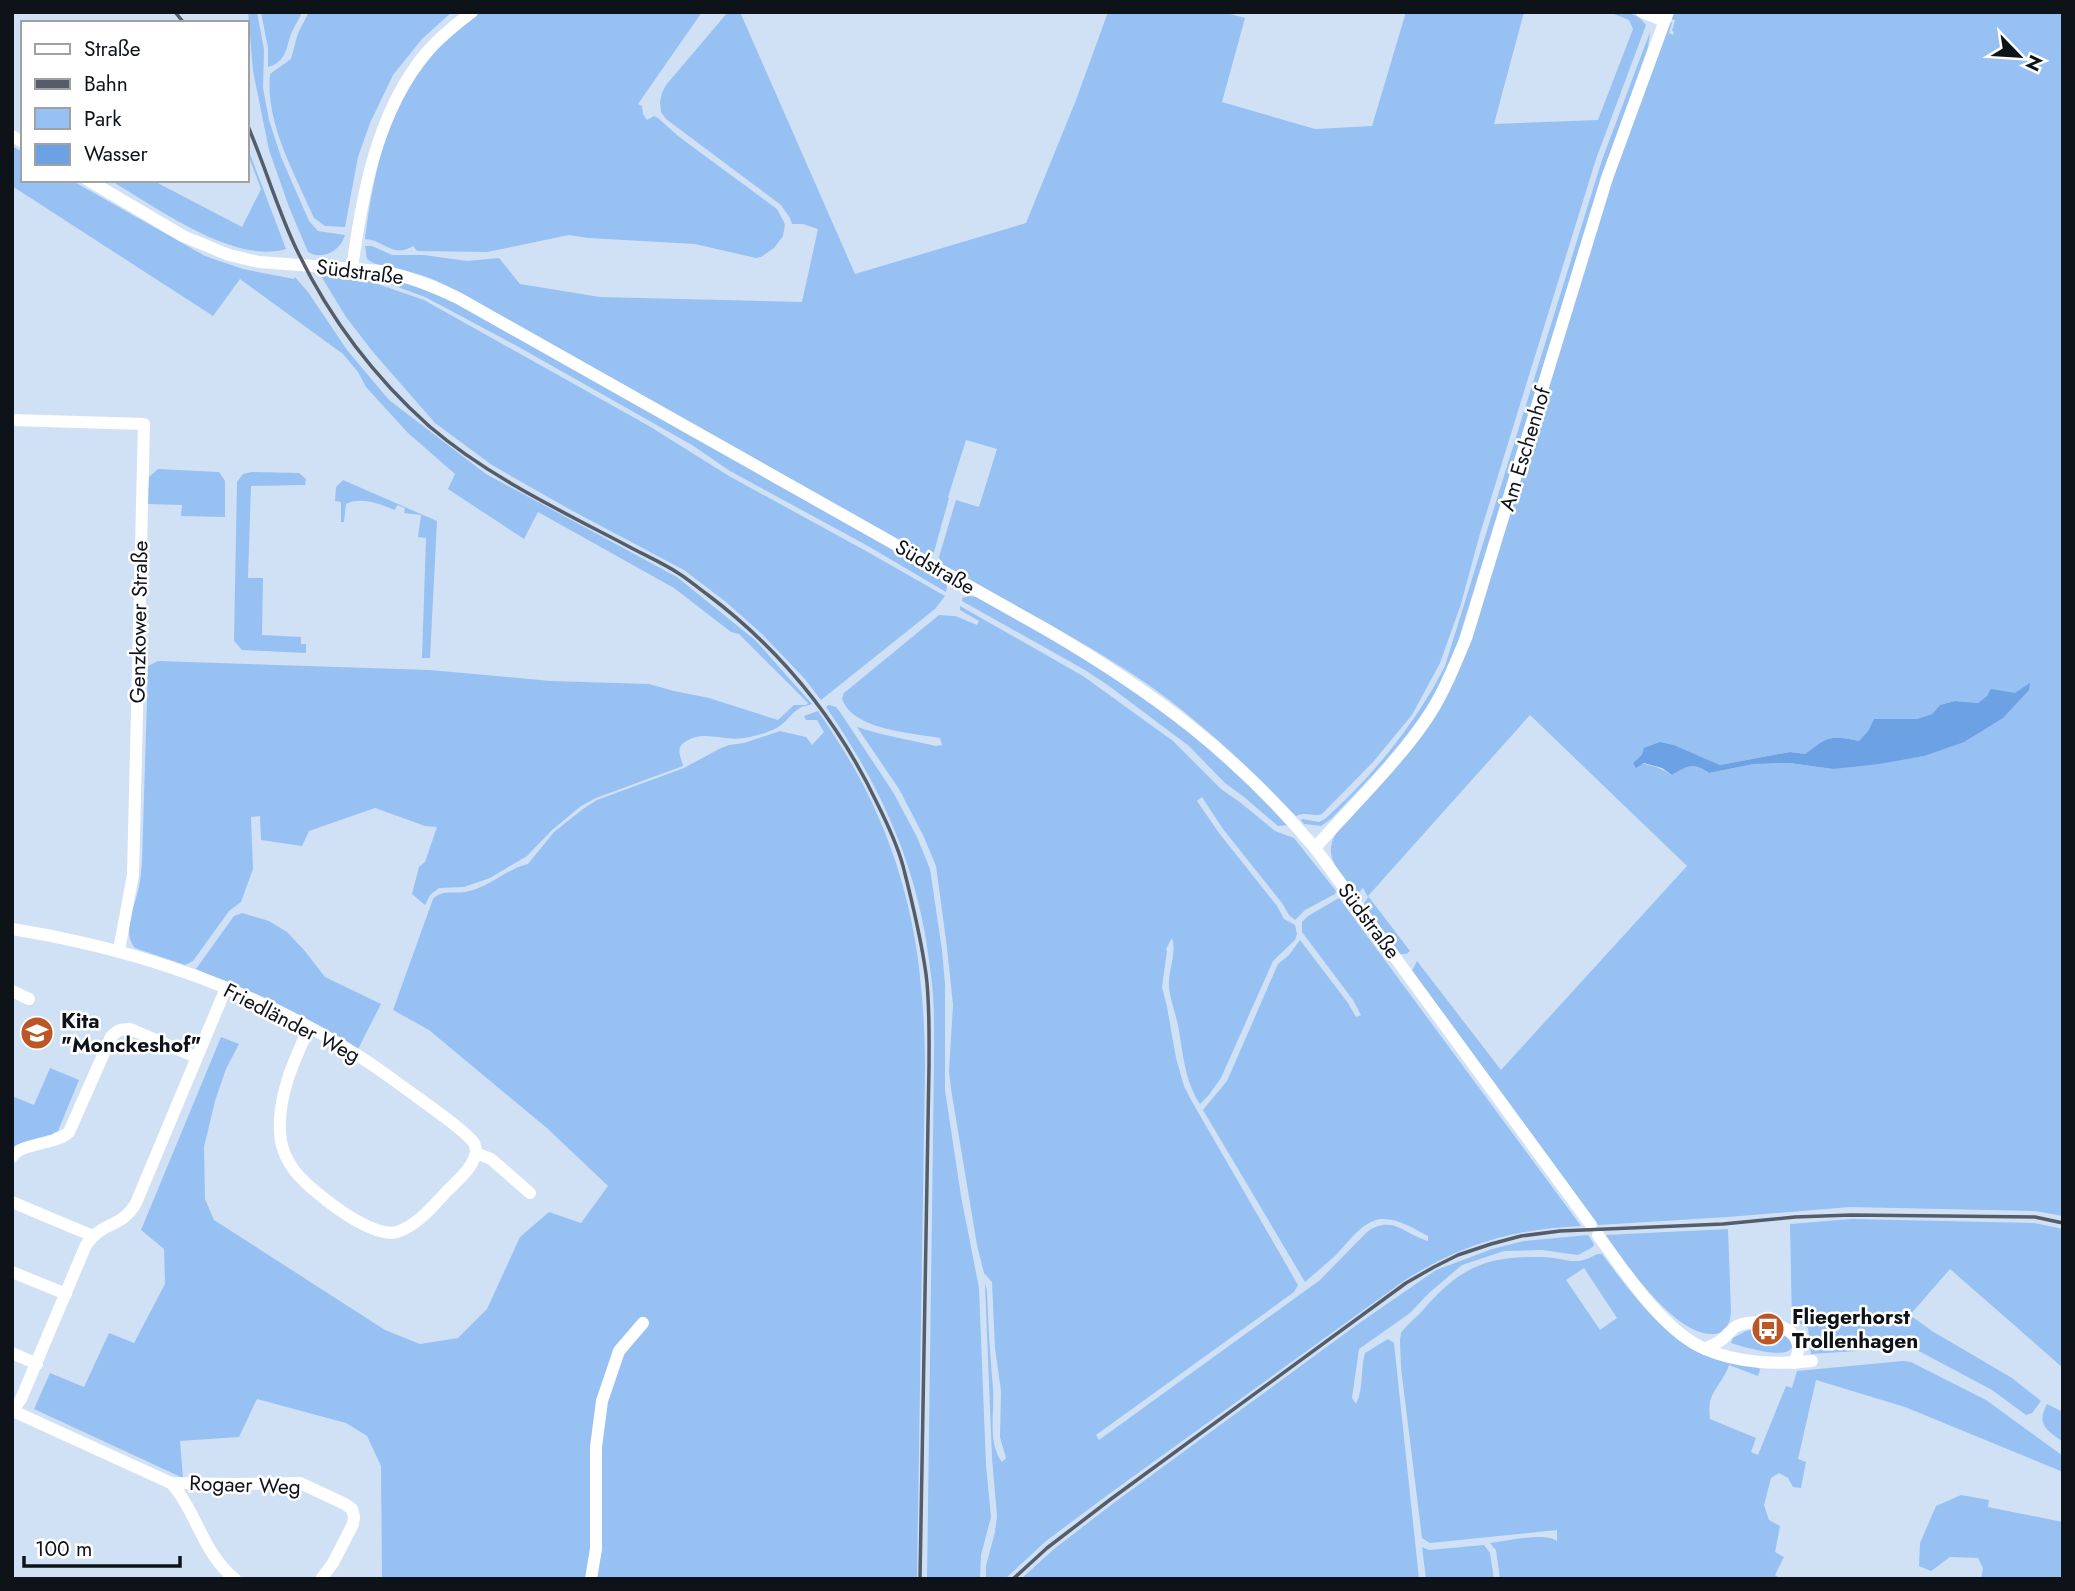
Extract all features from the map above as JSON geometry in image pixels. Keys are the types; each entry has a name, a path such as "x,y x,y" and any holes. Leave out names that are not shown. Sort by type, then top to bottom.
{"street":[{"path":"352,269 371,168 390,113 412,72 428,51 472,12"},
{"path":"1642,12 1666,16"},
{"name":"Am Eschenhof","path":"1315,848 1405,747 1426,719 1457,661 1607,178 1666,16"},
{"name":"Südstraße","path":"91,182 183,236 245,260 400,274 425,282 458,298 1097,659 1148,693 1211,741 1262,788 1315,848 1632,1282 1663,1317 1687,1338 1706,1349 1732,1357 1766,1362 1812,1361"},
{"name":"Genzkower Straße","path":"12,420 144,424 133,875 119,950"},
{"name":"Friedländer Weg","path":"12,929 55,935 119,950 226,988 309,1028 368,1062 429,1106 473,1142 476,1153 491,1159 530,1194"},
{"path":"171,1482 13,1411 22,1399 86,1245 93,1236 130,1213 226,988"},
{"path":"12,991 29,999"},
{"path":"309,1028 285,1088 281,1118 282,1144 286,1158 303,1181 335,1208 380,1231 399,1231 430,1209 471,1165 476,1153"},
{"path":"12,1157 18,1150 60,1139 69,1132 116,1031 130,1030 196,1057"},
{"path":"12,1202 93,1236"},
{"path":"12,1272 66,1294"},
{"path":"591,1579 596,1549 596,1447 601,1401 619,1351 643,1323"},
{"path":"1706,1349 1736,1326 1769,1324 1787,1330 1797,1337 1800,1348 1794,1363"},
{"path":"12,1353 37,1364"},
{"name":"Rogaer Weg","path":"171,1482 232,1484 291,1481 309,1485 345,1504 352,1509 355,1517 353,1524 333,1563 321,1579"},
{"name":"Rogaer Weg","path":"171,1482 180,1493 216,1560 235,1579"}],"green space":[{"path":"248,12 257,12 264,50 263,88 269,120 281,157 309,221 318,231 345,235 340,245 325,255 308,252 269,150 253,71"},
{"path":"261,12 302,12 282,58 268,67 268,48"},
{"path":"309,12 452,12 422,39 393,75 370,123 358,157 345,227 325,226 314,218 290,166 272,111 270,74 291,59 298,33"},
{"path":"480,12 702,12 638,104 642,106 647,120 654,116 658,118 678,136 777,209 785,224 783,236 774,248 756,258 695,244 569,235 487,252 417,251 413,246 400,251 365,239 378,166 393,119 404,96 432,55"},
{"path":"728,12 740,12 855,274 1026,223 1108,12 1223,12 1245,18 1222,102 1315,129 1372,126 1406,12 1524,12 1494,124 1598,120 1633,29 1629,20 1609,12 1634,15 1646,25 1596,159 1479,537 1461,604 1440,663 1412,715 1373,762 1322,814 1296,816 1221,743 1140,679 1067,634 942,565 939,557 956,500 979,507 997,449 966,440 934,552 929,557 463,294 432,279 378,265 367,259 365,246 372,246 392,255 424,255 467,261 499,258 520,284 600,297 802,302 818,229 792,224 781,205 666,119 661,112 660,102 666,85"},
{"path":"1673,12 2063,12 2063,1216 2035,1211 1850,1207 1598,1225 1412,971 1417,961 1501,1070 1687,866 1530,715 1368,896 1410,951 1406,954 1400,954 1364,904 1368,897 1363,888 1357,894 1333,861 1331,848 1335,834 1425,733 1449,692 1472,640 1611,180 1670,21 1672,23 1669,33 1673,35 1674,32 1675,20 1670,19","holes":["2030,684 1924,756 1833,769 1789,763 1754,764 1709,773 1699,767 1690,766 1672,775 1653,766 1633,763 1660,742 1674,745 1720,765 1790,752 1805,754 1830,738 1859,741 1874,719 1917,719 1932,714 1940,705 1955,701 1978,703 1995,693 2015,694"]},
{"path":"1650,32 1648,47 1601,178 1455,651 1431,699 1386,760 1332,818 1321,826 1304,824 1301,820 1303,819 1319,822 1325,819 1360,785 1407,728 1445,666 1602,160"},
{"path":"12,146 21,151 21,182 75,182 205,256 243,269 294,279 295,277 347,350 389,400 486,474 677,577 755,640 812,704 799,709 781,725 764,733 736,739 707,736 692,738 682,744 679,750 683,766 581,806 527,856 490,878 464,887 439,888 430,895 425,905 412,894 419,867 425,862 437,827 425,826 375,808 309,831 302,846 261,840 260,816 251,817 253,869 241,902 229,911 193,961 185,965 135,948 129,934 129,926 140,883 142,862 148,666 158,661 430,670 551,681 649,684 709,698 778,720 794,705 808,703 739,634 731,632 674,588 538,512 524,539 448,489 455,474 408,433 366,387 343,354 240,279 213,316 12,186"},
{"path":"248,149 286,249 265,252 243,249 219,241 171,217 113,182 156,182 242,227 261,189"},
{"path":"321,276 366,280 424,300 649,426 729,476 945,596 935,609 821,700 762,634 684,570 492,465 435,423 373,352 346,317"},
{"path":"372,276 399,279 456,302 943,577 947,585 946,592 730,471 692,445 517,346 425,297"},
{"path":"158,469 219,472 225,481 225,517 181,516 182,505 147,504 149,477"},
{"path":"299,473 306,479 305,485 251,486 248,578 263,578 262,635 301,637 301,644 306,644 306,653 242,650 234,641 237,482 243,474"},
{"path":"343,480 437,521 430,658 422,658 426,538 418,537 421,515 404,513 405,508 397,505 395,510 358,501 346,504 344,522 341,522 341,502 335,501 336,487"},
{"path":"970,596 1050,639 1146,699 1216,754 1288,825 1278,826 1225,783 1189,746 1109,686 962,601 962,598"},
{"path":"960,606 1083,676 1173,741 1221,789 1275,831 1294,838 1336,891 1305,910 1295,920 1223,829 1202,797 1197,801 1284,919 1295,925 1297,934 1295,940 1273,961 1221,1078 1200,1104 1187,1076 1170,992 1174,950 1172,938 1166,949 1162,987 1176,1058 1191,1100 1298,1285 1294,1292 1096,1435 1099,1440 1320,1280 1367,1232 1376,1227 1392,1225 1428,1241 1428,1236 1399,1222 1387,1219 1374,1221 1361,1228 1335,1256 1305,1282 1203,1110 1227,1081 1278,964 1300,940 1356,1017 1361,1015 1353,1000 1302,932 1302,922 1308,916 1339,898 1581,1226 1511,1235 1468,1248 1426,1267 1109,1494 1046,1541 1005,1579 986,1579 986,1566 997,1516 985,1284 993,1388 993,1436 997,1454 1002,1462 1006,1458 1000,1437 1001,1391 995,1348 992,1282 984,1273 977,1245 951,1089 949,1071 953,1005 936,866 899,789 857,727 936,746 942,745 940,738 884,728 857,717 848,709 842,698 844,693 939,615 955,616 977,625 979,621 960,610"},
{"path":"829,705 840,712 893,792 917,837 930,869 945,983 945,1090 961,1196 979,1288 986,1465 991,1517 981,1555 980,1579 927,1579 934,1031 926,937 918,901 896,834 865,770 826,707"},
{"path":"818,711 858,775 890,845 917,951 925,1065 917,1579 382,1579 381,1466 367,1436 346,1423 257,1399 239,1437 180,1441 183,1478 34,1409 50,1373 84,1387 109,1333 134,1343 165,1284 164,1249 141,1230 221,1037 239,1044 226,1069 215,1101 204,1147 205,1199 214,1220 385,1330 420,1344 458,1338 487,1309 520,1237 549,1212 581,1223 608,1186 548,1129 429,1030 393,1010 433,899 444,893 474,890 528,864 554,832 597,800 684,768 719,749 780,731 806,737 812,745 824,732 817,720 806,720 804,716"},
{"path":"242,913 269,921 287,932 325,977 381,1004 358,1049 278,1007 196,969 234,916"},
{"path":"50,1068 79,1080 58,1131 53,1133 53,1137 12,1150 12,1096 34,1105"},
{"path":"1852,1219 2034,1223 2063,1229 2063,1368 1950,1269 1910,1315 2012,1378 2041,1401 2032,1413 2026,1415 1992,1390 1917,1350 1905,1348 1811,1354 1808,1328 1792,1323 1790,1224"},
{"path":"1728,1229 1731,1315 1725,1329 1714,1334 1699,1332 1683,1324 1668,1311 1638,1279 1605,1235"},
{"path":"1588,1235 1593,1247 1578,1255 1542,1250 1504,1251 1462,1265 1410,1313 1359,1349 1352,1398 1356,1404 1365,1353 1388,1339 1394,1343 1419,1579 1021,1579 1054,1549 1115,1502 1436,1270 1492,1249 1524,1241"},
{"path":"1602,1254 1646,1310 1686,1345 1714,1358 1758,1366 1758,1376 1729,1365 1712,1396 1709,1410 1710,1419 1756,1438 1751,1452 1758,1455 1786,1386 1792,1388 1797,1371 1903,1361 1911,1362 1986,1400 2063,1456 2063,1472 1905,1407 1816,1380 1798,1459 1806,1462 1801,1488 1793,1487 1788,1478 1779,1473 1771,1478 1764,1505 1769,1520 1780,1526 1775,1552 1784,1557 1775,1575 1780,1579 1500,1579 1496,1550 1490,1543 1535,1537 1557,1541 1557,1530 1430,1543 1422,1538 1401,1368 1401,1333 1449,1284 1475,1267 1522,1257 1576,1261","holes":["1584,1268 1617,1318 1600,1330 1566,1280"]},
{"path":"1755,1329 1764,1329 1764,1335 1770,1336 1771,1330 1789,1338 1793,1342 1792,1347 1783,1353 1776,1353 1731,1343 1733,1338"},
{"path":"2047,1404 2063,1412 2063,1442 2048,1430 2043,1422"},
{"path":"1961,1495 1989,1500 1988,1507 2063,1522 2063,1579 1981,1579 1983,1568 1978,1558 1950,1557 1931,1571 1919,1566 1920,1543 1936,1506"},
{"path":"1484,1545 1490,1553 1494,1579 1426,1579 1422,1547 1429,1550"}],"water":[{"path":"2030,683 2029,690 2003,718 1964,742 1924,756 1833,769 1789,763 1754,764 1709,773 1699,767 1690,766 1672,775 1662,768 1644,763 1636,768 1633,763 1642,755 1644,748 1660,742 1674,745 1720,765 1790,752 1805,754 1830,738 1859,741 1874,719 1917,719 1932,714 1940,705 1955,701 1978,703 1991,689 2015,693"}],"railway":[{"path":"175,12 182,21"},
{"path":"248,127 307,270 352,342 388,386 429,426 498,476 672,569 735,616 783,663 826,716 862,773 888,826 901,858 916,920 929,1009 920,1579"},
{"path":"1013,1579 1047,1548 1111,1499 1406,1283 1458,1255 1521,1236 1560,1231 1723,1224 1795,1217 2035,1217 2063,1223"}],"place":[{"name":"Kita \"Monckeshof\"","path":"37,1033"},
{"name":"Fliegerhorst Trollenhagen","path":"1768,1329"}]}
